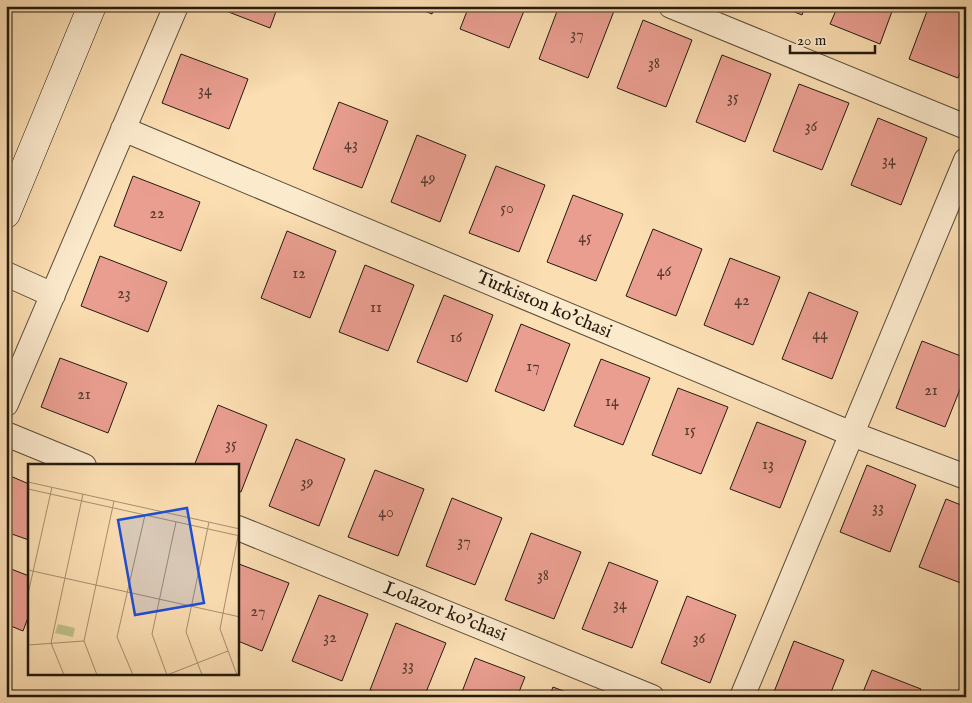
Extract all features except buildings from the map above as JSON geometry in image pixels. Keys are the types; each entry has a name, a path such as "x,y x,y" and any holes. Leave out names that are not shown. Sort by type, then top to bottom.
{"street":[{"path":"6,214 92,6"},
{"path":"6,404 176,6"},
{"path":"671,6 966,127"},
{"name":"Turkiston ko'chasi","path":"124,128 852,434 966,477"},
{"path":"742,697 966,160"},
{"path":"6,274 53,295"},
{"path":"6,434 79,464"},
{"name":"Lolazor ko'chasi","path":"239,528 652,697"}]}
